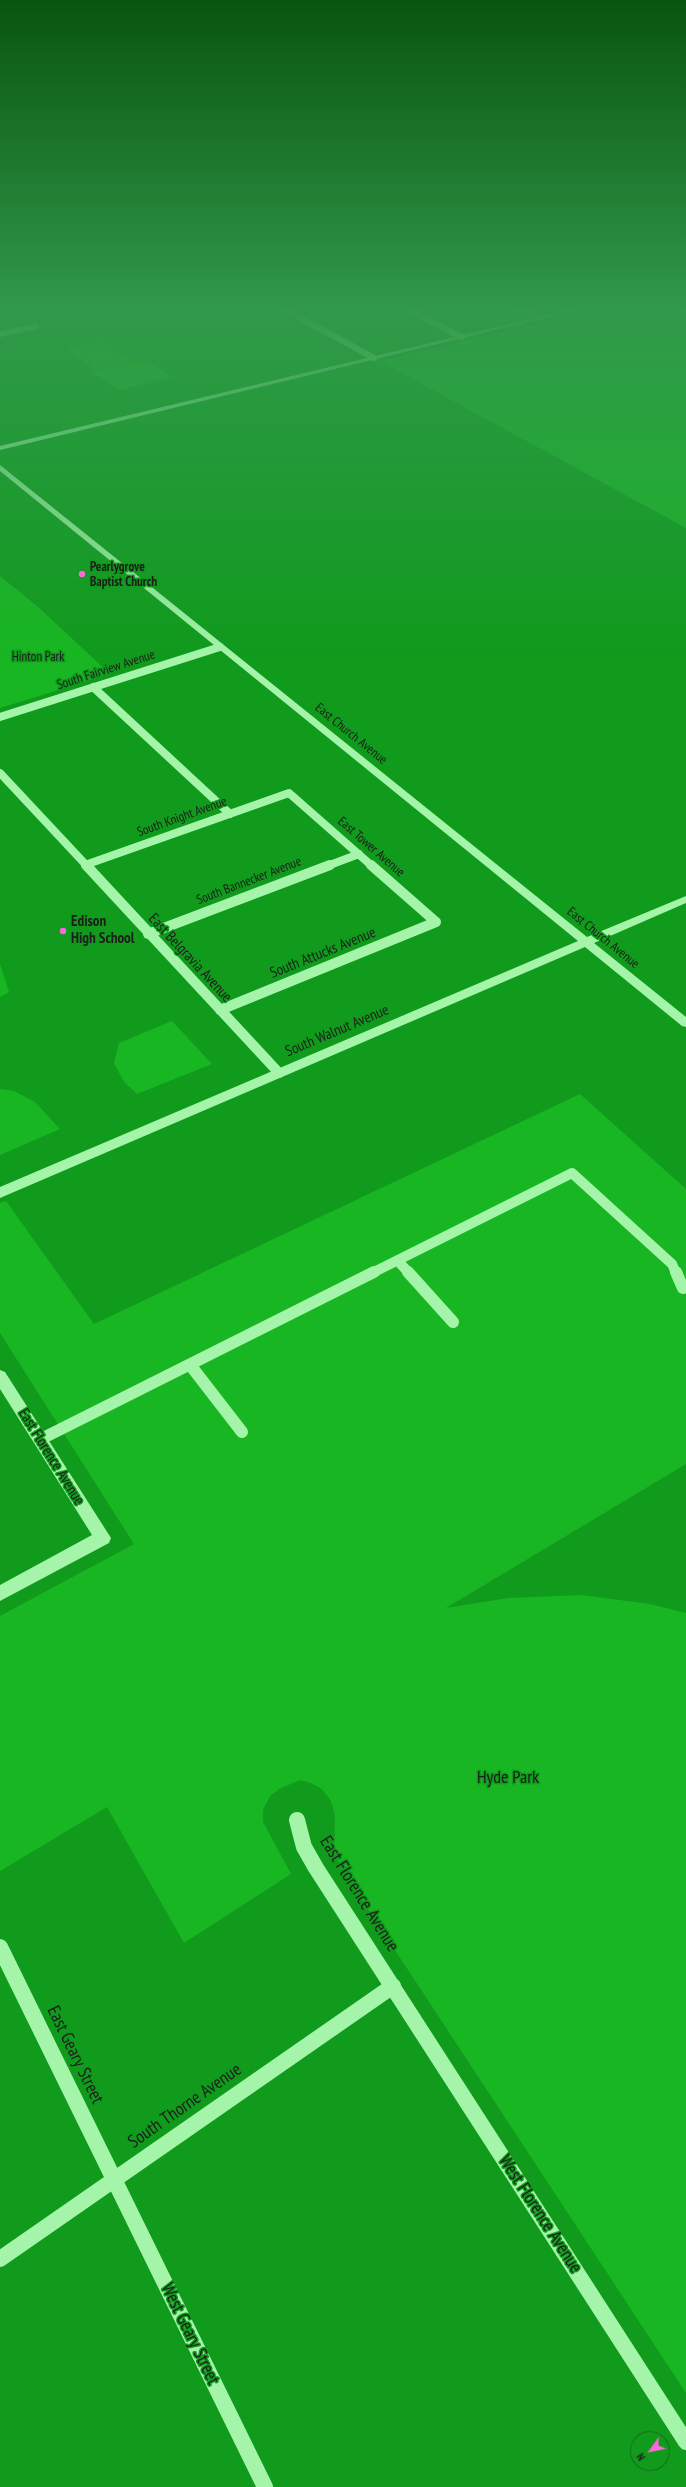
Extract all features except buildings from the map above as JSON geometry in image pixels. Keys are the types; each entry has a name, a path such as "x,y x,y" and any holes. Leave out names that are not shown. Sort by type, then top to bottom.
{"street":[{"path":"0,448 87,427"},
{"name":"East Church Avenue","path":"0,467 220,647 686,1022"},
{"name":"South Fairview Avenue","path":"0,717 220,647"},
{"path":"93,687 230,814"},
{"name":"East Belgravia Avenue","path":"0,773 148,934 279,1073"},
{"name":"South Knight Avenue","path":"85,865 288,793"},
{"name":"East Tower Avenue","path":"288,793 436,922"},
{"name":"South Bannecker Avenue","path":"148,934 359,854"},
{"name":"South Walnut Avenue","path":"0,1193 686,899"},
{"name":"South Attucks Avenue","path":"220,1010 436,922"},
{"path":"41,1440 572,1174 672,1264 682,1288"},
{"path":"398,1261 453,1322"},
{"path":"191,1366 242,1432"},
{"name":"East Florence Avenue","path":"0,1376 103,1538 0,1593"},
{"name":"East Florence Avenue","path":"297,1820 304,1847 316,1868 393,1986"},
{"name":"East Geary Street","path":"0,1947 114,2180"},
{"name":"South Thorne Avenue","path":"0,2259 393,1986"},
{"name":"West Florence Avenue","path":"393,1986 686,2442"},
{"name":"West Geary Street","path":"114,2180 266,2487"}],"green space":[{"path":"501,427 686,427 686,528"},
{"name":"Hinton Park","path":"0,576 37,606 110,674 0,708"},
{"path":"0,964 9,992 0,997"},
{"path":"172,1021 212,1064 137,1094 124,1082 114,1063 119,1043"},
{"path":"0,1089 14,1091 35,1102 60,1129 0,1155"},
{"name":"Hyde Park","path":"580,1094 686,1189 686,1464 446,1608 508,1598 581,1595 650,1604 686,1613 686,2393 343,1871 334,1853 335,1816 331,1801 322,1789 311,1783 300,1780 279,1789 270,1796 263,1810 263,1822 291,1874 184,1943 107,1807 0,1871 0,1616 134,1544 0,1333 0,1203 6,1201 94,1324"}],"place":[{"name":"Pearlygrove Baptist Church","path":"82,574"},
{"name":"Edison High School","path":"63,931"}]}
